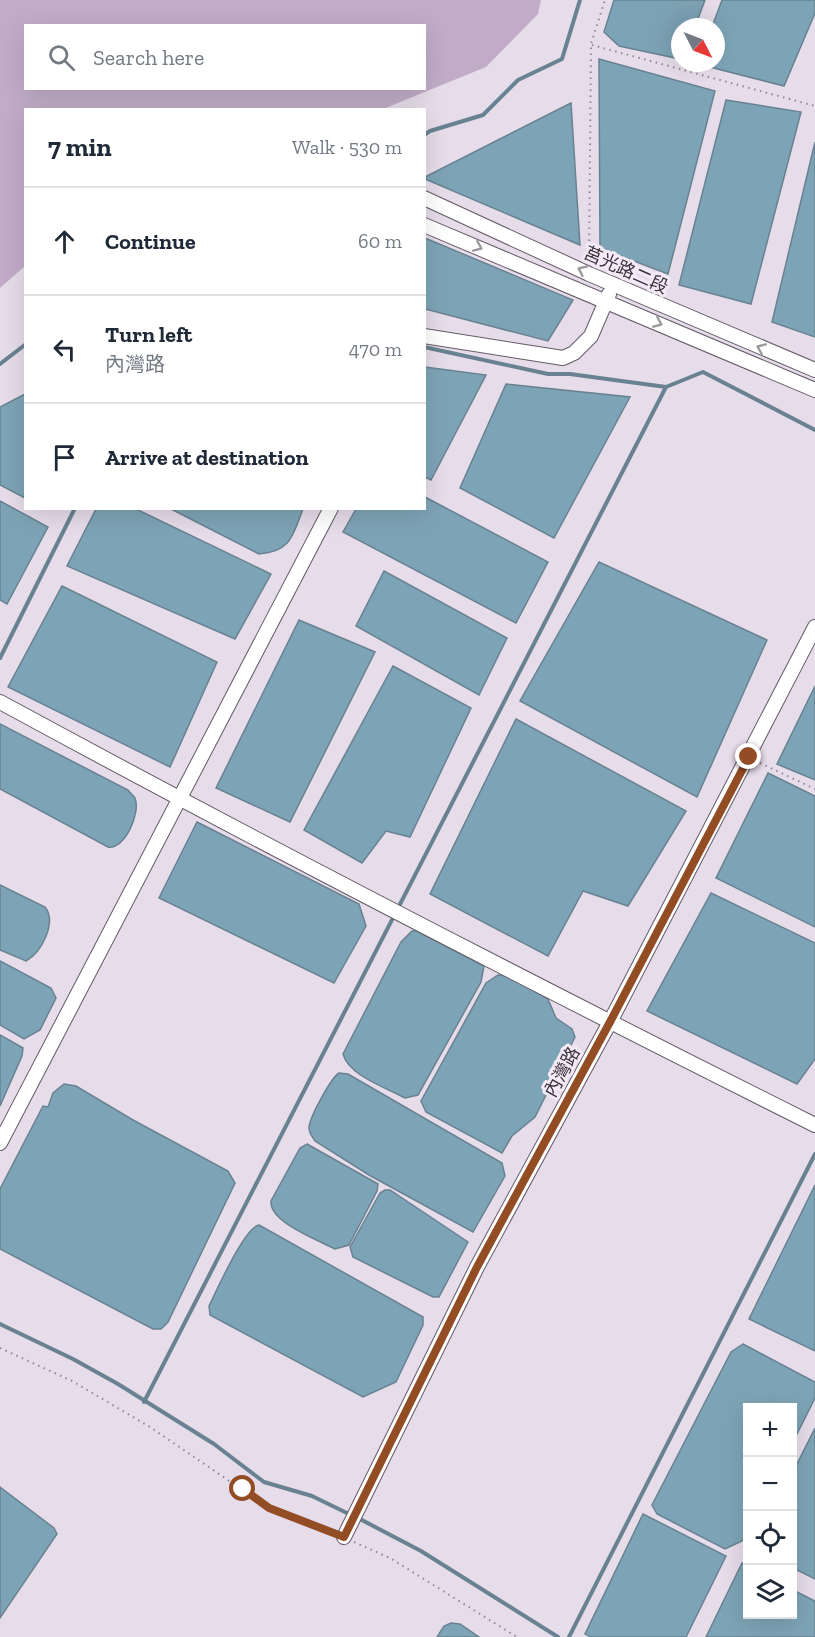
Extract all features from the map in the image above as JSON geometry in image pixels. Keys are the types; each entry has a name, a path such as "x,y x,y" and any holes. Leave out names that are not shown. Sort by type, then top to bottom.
{"street":[{"name":"莒光路二段","path":"426,199 589,274 815,370"},
{"name":"莒光路二段","path":"426,226 815,390"},
{"path":"426,336 563,358 574,353 591,336 598,313 606,301 612,283"},
{"path":"0,1143 329,510"},
{"name":"內灣路","path":"344,1537 477,1267 610,1022 815,627"},
{"path":"0,702 180,800 815,1125"}],"path":[{"path":"589,274 591,44 605,0"},
{"path":"591,44 815,106"},
{"path":"749,757 815,789"},
{"path":"0,1348 72,1381 150,1426 269,1508 344,1537 390,1558 517,1637"}],"shaded area":[{"path":"0,0 541,0 538,14 486,67 385,108 24,108 24,267 0,288"}],"water":[{"path":"614,0 705,0 698,18 671,18 671,57 619,46 604,32"},
{"path":"722,0 815,0 815,13 784,86 725,71 725,18 715,18"},
{"path":"599,59 715,91 668,274 600,248"},
{"path":"726,100 801,112 751,304 679,285"},
{"path":"571,103 580,245 426,179 426,176"},
{"path":"815,142 815,337 772,322"},
{"path":"426,239 573,300 548,341 426,309"},
{"path":"426,367 486,375 431,480 426,478"},
{"path":"506,384 630,397 554,538 460,488"},
{"path":"24,395 24,497 0,485 0,407"},
{"path":"426,498 548,562 516,623 343,532 355,510 426,510"},
{"path":"0,501 48,527 7,604 0,600"},
{"path":"95,510 138,510 271,574 235,639 67,566"},
{"path":"173,510 303,510 293,534 284,546 270,553 259,554"},
{"path":"599,562 767,640 697,797 520,701"},
{"path":"384,571 507,638 479,695 356,626"},
{"path":"62,586 217,662 170,767 8,687"},
{"path":"299,620 375,652 290,822 216,788"},
{"path":"393,666 471,708 410,837 386,831 362,863 304,830"},
{"path":"815,686 815,780 777,764"},
{"path":"516,719 686,811 628,906 583,891 548,956 430,894"},
{"path":"0,724 128,790 135,798 136,812 126,837 120,843 108,847 0,789"},
{"path":"768,773 815,796 815,927 716,878"},
{"path":"197,822 359,904 366,926 334,983 159,898"},
{"path":"0,885 45,907 48,913 46,936 37,951 26,961 0,950"},
{"path":"711,893 815,943 815,1059 797,1084 647,1011"},
{"path":"412,931 417,931 484,966 481,982 418,1095 405,1098 361,1075 347,1062 343,1054 401,942"},
{"path":"0,961 51,988 56,998 40,1030 24,1039 0,1025"},
{"path":"498,975 508,976 548,999 556,1018 572,1029 575,1037 535,1117 512,1136 502,1153 426,1112 421,1101 486,983"},
{"path":"0,1035 23,1048 22,1056 0,1106"},
{"path":"339,1073 348,1074 502,1163 505,1176 473,1232 369,1175 315,1141 309,1128 310,1123 326,1090"},
{"path":"64,1084 76,1086 133,1120 228,1171 235,1183 168,1322 161,1329 153,1329 0,1249 0,1189 43,1106 48,1107 53,1093"},
{"path":"307,1144 378,1184 377,1191 349,1245 335,1249 296,1230 272,1209 271,1201 300,1148"},
{"path":"815,1185 815,1351 749,1319"},
{"path":"390,1190 468,1242 439,1297 433,1297 353,1257 350,1247 380,1193"},
{"path":"259,1225 423,1317 423,1325 396,1382 363,1397 210,1315 209,1306 231,1261 246,1237"},
{"path":"743,1344 815,1382 815,1398 797,1434 797,1403 743,1403 743,1539 725,1549 657,1514 652,1505 731,1352"},
{"path":"815,1428 815,1579 797,1570 797,1464"},
{"path":"0,1487 54,1528 57,1534 0,1618"},
{"path":"643,1514 726,1556 686,1637 591,1637 585,1634"},
{"path":"742,1563 743,1619 797,1619 797,1592 815,1601 815,1637 706,1637"},
{"path":"451,1623 460,1624 479,1637 437,1637 444,1626"}],"waterway":[{"path":"426,134 483,115 518,80 562,59 580,0"},
{"path":"0,364 24,346"},
{"path":"426,347 548,374 570,374 666,387 703,372 815,430"},
{"path":"144,1402 666,387"},
{"path":"0,658 74,510"},
{"path":"569,1637 815,1154"},
{"path":"0,1324 73,1359 118,1384 214,1444 264,1482 312,1496 351,1515"},
{"path":"358,1518 421,1551 558,1637"}],"route":[{"path":"243,1489 269,1508 344,1537 477,1267 610,1022 749,757"}]}
